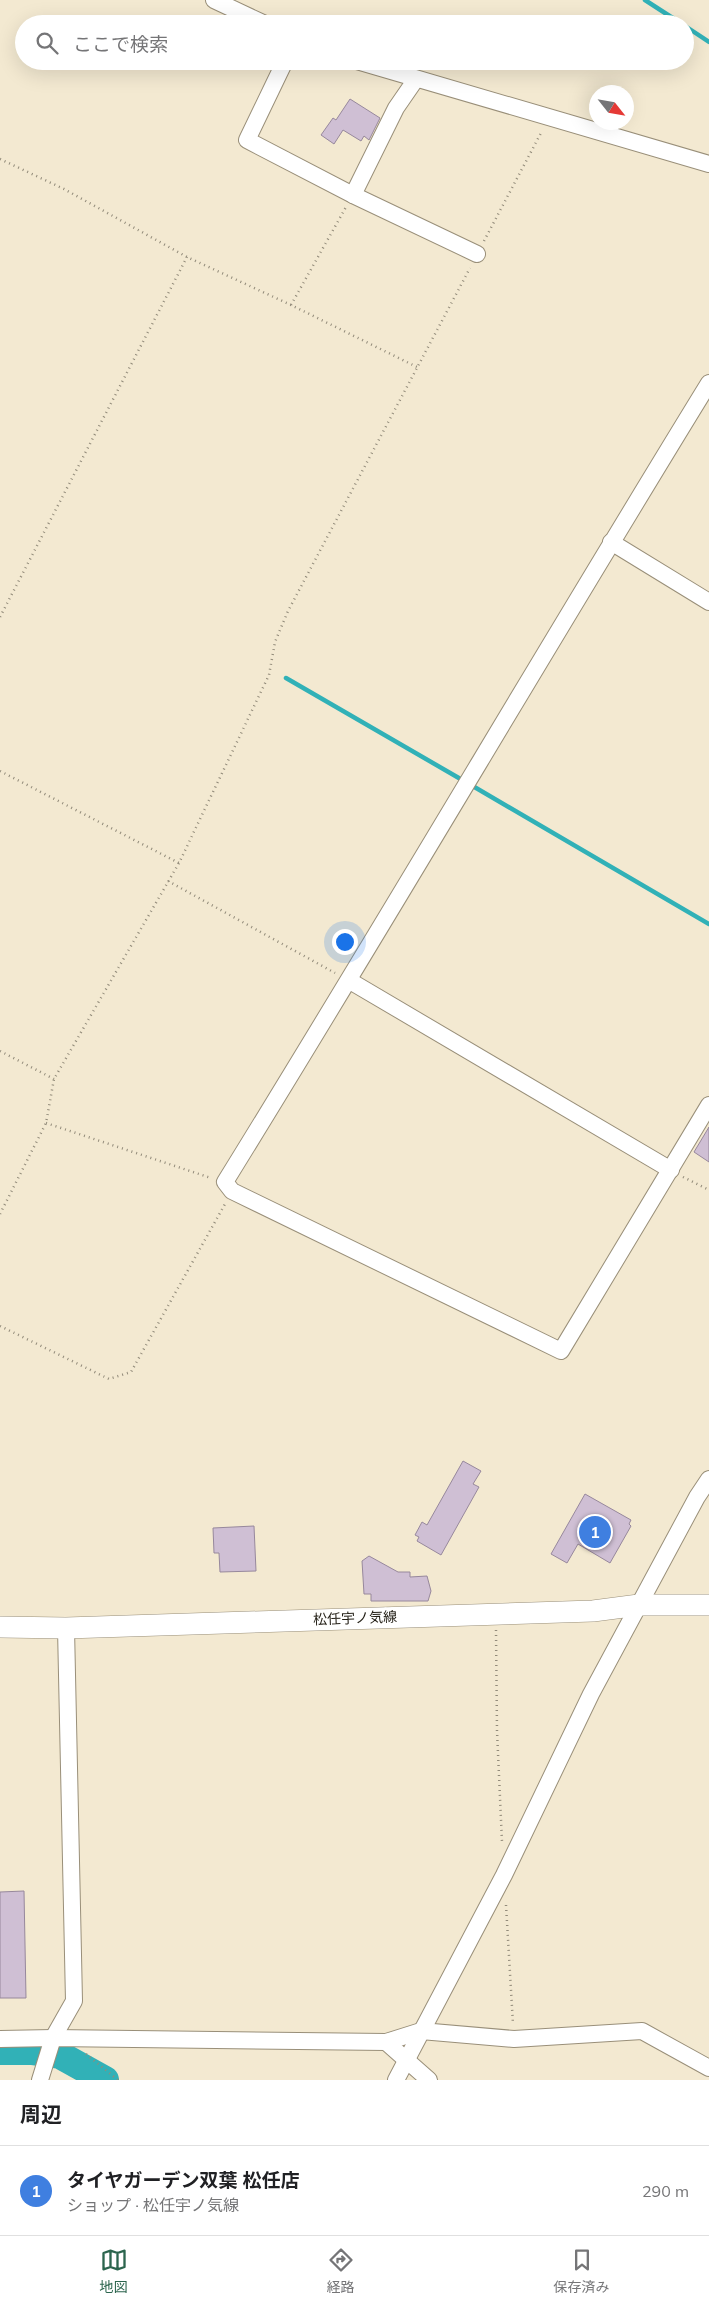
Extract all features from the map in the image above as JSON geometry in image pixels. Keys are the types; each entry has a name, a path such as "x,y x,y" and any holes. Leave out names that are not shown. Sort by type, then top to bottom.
{"main road":[{"name":"松任宇ノ気線","path":"0,1627 66,1628 592,1611 638,1605 709,1605"}],"street":[{"path":"214,0 246,15"},
{"path":"281,70 247,140 353,195 477,254"},
{"path":"386,70 709,164"},
{"path":"353,195 396,108 416,79"},
{"path":"709,383 611,542 229,1186 561,1351 709,1105"},
{"path":"611,542 709,602"},
{"path":"350,981 671,1170"},
{"path":"396,2080 504,1875 590,1694 696,1497 709,1478"},
{"path":"40,2080 50,2048 74,2001 66,1628"},
{"path":"0,2039 50,2048 386,2042 422,2031 514,2039 642,2031 709,2068"},
{"path":"386,2042 429,2080"}],"path":[{"path":"0,1214 46,1123 54,1079 179,862 269,674 275,642 288,611 549,118"},
{"path":"0,159 64,189 187,257 291,305 417,367"},
{"path":"291,305 353,195"},
{"path":"0,617 187,257"},
{"path":"0,771 179,862"},
{"path":"168,881 350,981"},
{"path":"0,1052 54,1079"},
{"path":"0,1326 109,1378 131,1372 229,1186 46,1123"},
{"path":"671,1170 709,1190"},
{"path":"495,1614 497,1731 504,1875"},
{"path":"506,1904 514,2039"},
{"path":"85,2053 118,2080"}],"building":[{"path":"350,99 380,118 369,140 364,136 361,141 343,130 334,144 321,135 333,118 336,120"},
{"path":"709,1127 709,1162 694,1152"},
{"path":"463,1461 481,1471 473,1484 479,1487 441,1555 417,1541 419,1537 415,1535 422,1522 427,1525"},
{"path":"585,1494 631,1520 629,1524 631,1526 610,1563 578,1544 567,1563 551,1554"},
{"path":"254,1526 256,1571 220,1572 219,1553 214,1553 213,1528"},
{"path":"369,1556 398,1572 410,1572 410,1577 427,1576 431,1591 428,1601 371,1601 371,1594 364,1594 362,1561"},
{"path":"24,1891 26,1998 0,1998 0,1892"}],"waterway":[{"path":"645,0 668,15"},
{"path":"694,32 709,42"},
{"path":"286,678 464,781"},
{"path":"471,785 709,924"},
{"path":"0,2051 31,2051 60,2055 105,2080"}],"place":[{"name":"タイヤガーデン双葉 松任店","path":"595,1532"}]}
